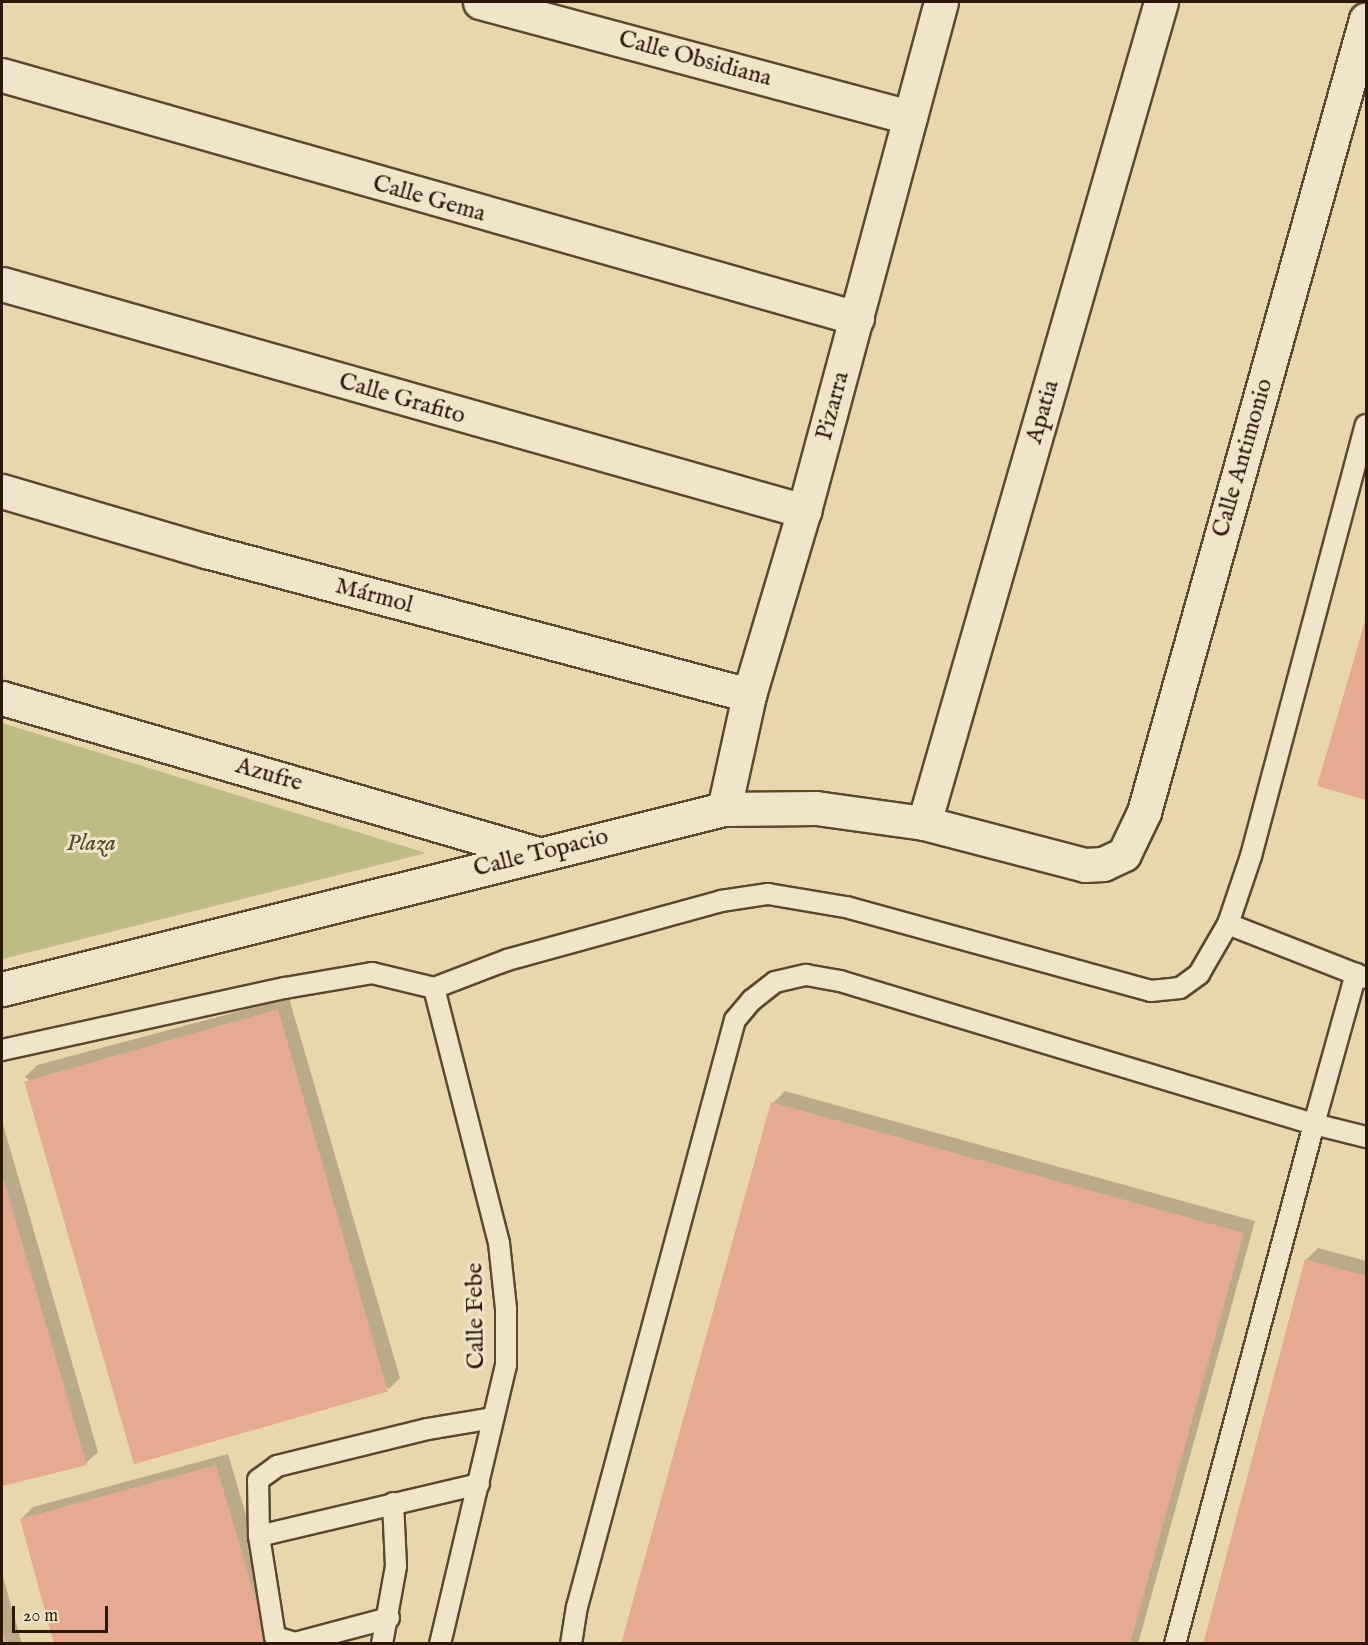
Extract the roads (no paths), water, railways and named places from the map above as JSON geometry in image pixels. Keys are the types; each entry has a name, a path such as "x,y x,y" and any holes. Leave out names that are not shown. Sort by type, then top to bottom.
{"street":[{"name":"Calle Obsidiana","path":"480,2 910,117"},
{"name":"Pizarra","path":"724,809 749,695 804,511 941,2"},
{"name":"Apatia","path":"924,823 1161,2"},
{"name":"Calle Antimonio","path":"1084,865 1103,864 1124,854 1143,813 1366,19"},
{"name":"Calle Gema","path":"2,75 857,318"},
{"name":"Calle Grafito","path":"2,284 804,511"},
{"name":"Mármol","path":"2,491 217,554 749,695"},
{"name":"Azufre","path":"2,698 536,854"},
{"name":"Calle Topacio","path":"2,989 536,854 724,809 816,808 924,823 1084,865"}],"lane":[{"path":"2,1050 372,973 434,988 507,960 721,901 768,894 846,907 1151,991 1180,988 1199,974 1228,924 1251,856 1366,425"},
{"path":"1175,1644 1314,1124 1361,976 1228,924"},
{"path":"572,1644 577,1607 735,1020 752,1000 775,982 806,975 840,981 1314,1124 1366,1137"},
{"name":"Calle Febe","path":"434,988 499,1243 506,1309 506,1365 440,1644"},
{"path":"389,1618 295,1643 275,1637 259,1536 256,1492 258,1480 265,1471 428,1429 493,1418"},
{"path":"259,1536 479,1484"},
{"path":"382,1644 389,1618 396,1566 393,1503"}],"park label":[{"name":"Plaza","path":"91,844"}]}
